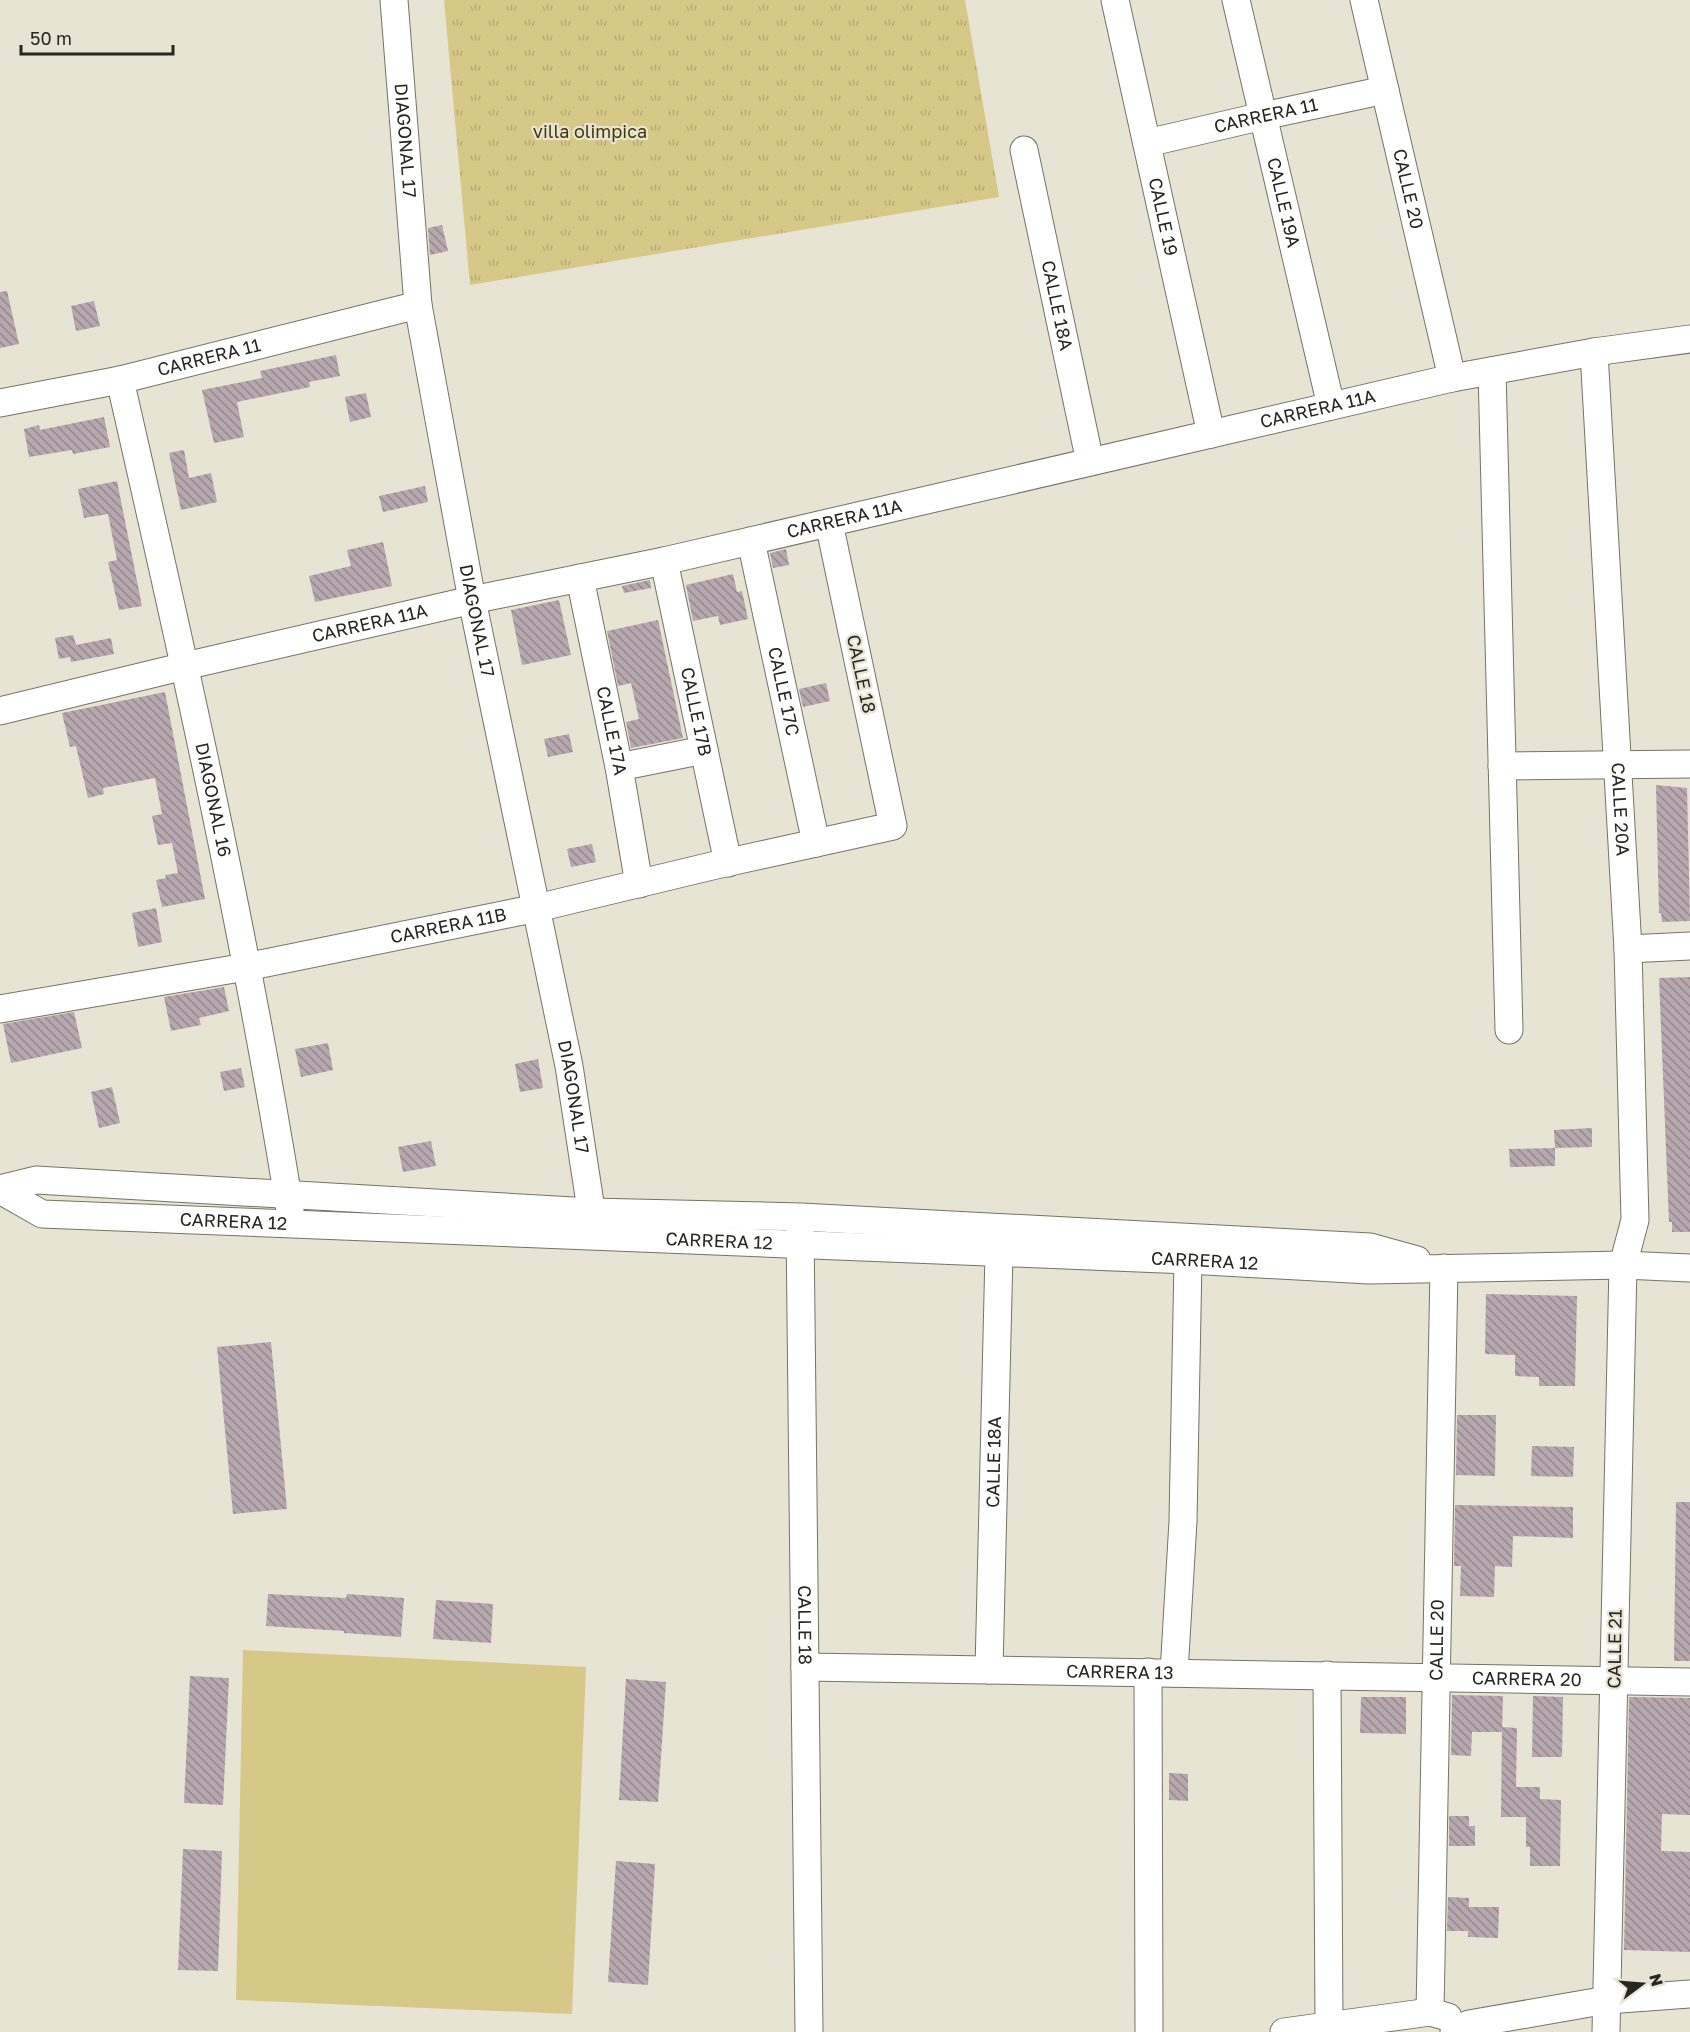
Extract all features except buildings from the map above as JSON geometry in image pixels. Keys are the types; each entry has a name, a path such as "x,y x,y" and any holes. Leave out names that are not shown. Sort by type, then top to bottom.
{"street":[{"name":"DIAGONAL 17","path":"394,0 418,305 472,600 568,1066 593,1224"},
{"name":"CALLE 19","path":"1115,0 1211,434"},
{"name":"CALLE 19A","path":"1236,0 1331,406"},
{"name":"CALLE 20","path":"1364,0 1452,378"},
{"name":"CARRERA 11","path":"1146,143 1385,90"},
{"name":"CALLE 18A","path":"1024,150 1090,462"},
{"name":"CARRERA 11","path":"0,403 120,380 418,305"},
{"name":"CARRERA 11A","path":"0,711 472,600 664,561 1452,378 1594,352 1690,339"},
{"name":"CALLE 20A","path":"1594,352 1628,950 1635,1220 1623,1265"},
{"path":"1492,371 1509,1030"},
{"name":"DIAGONAL 16","path":"120,380 185,666 246,967 292,1224"},
{"name":"CALLE 18","path":"829,523 893,826"},
{"name":"CALLE 17C","path":"751,541 816,843"},
{"name":"CALLE 17B","path":"664,561 728,863"},
{"name":"CALLE 17A","path":"580,578 619,767 639,884"},
{"path":"619,767 704,750"},
{"path":"1502,766 1690,764"},
{"name":"CARRERA 11B","path":"0,1009 246,967 537,908 893,826"},
{"path":"1628,950 1690,946"},
{"name":"CARRERA 12","path":"0,1189 36,1180 287,1194 800,1245 1188,1260 1369,1270 1623,1265 1690,1268"},
{"name":"CARRERA 12","path":"0,1189 42,1214 292,1224 593,1224 801,1217 1370,1247 1444,1268"},
{"name":"CALLE 18","path":"801,1217 809,2032"},
{"name":"CALLE 18A","path":"989,1670 999,1253"},
{"path":"1174,1673 1183,1521 1188,1260"},
{"name":"CALLE 21","path":"1606,2032 1623,1265"},
{"name":"CALLE 20","path":"1430,2012 1444,1268"},
{"name":"CARRERA 13","path":"805,1667 1436,1677"},
{"path":"1148,1672 1149,2032"},
{"path":"1328,1675 1329,2025"},
{"name":"CARRERA 20","path":"1436,1677 1690,1682"},
{"path":"1284,2032 1430,2012 1464,2029 1607,2000 1690,1994"}],"green space":[{"name":"villa olimpica","path":"444,0 965,0 999,197 470,285"},
{"path":"243,1650 586,1667 572,2014 236,2000"}]}
